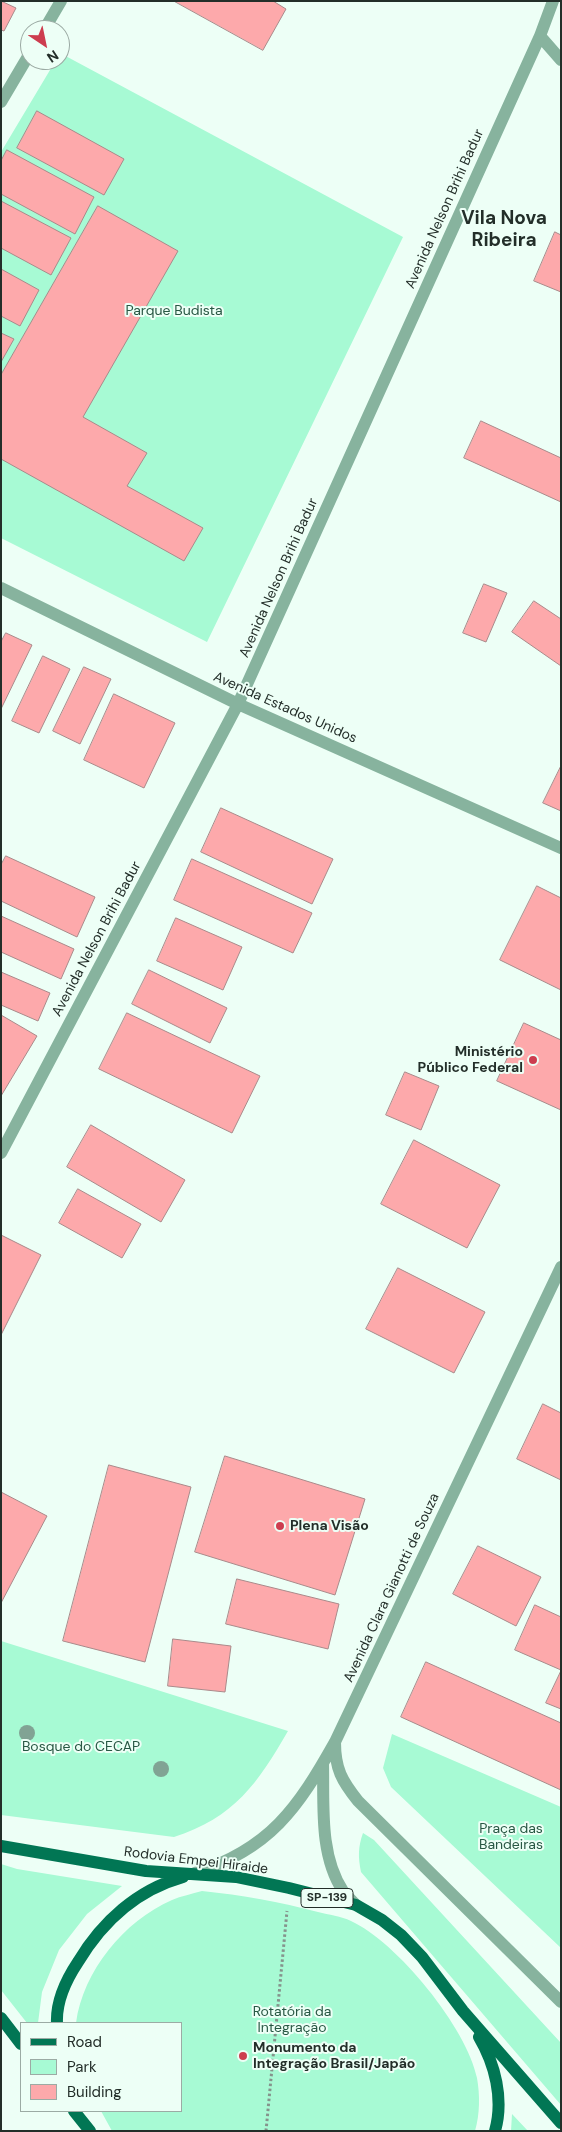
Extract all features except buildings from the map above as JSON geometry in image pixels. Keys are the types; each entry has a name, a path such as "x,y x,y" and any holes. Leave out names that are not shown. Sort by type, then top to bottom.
{"main road":[{"name":"Rodovia Empei Hiraide","path":"1,1846 146,1871 236,1878 289,1888 356,1905 382,1920 401,1935 422,1957 462,2010 561,2123"},
{"path":"57,2022 60,1998 71,1973 102,1928 120,1910 163,1882 195,1874"},
{"path":"462,2010 486,2049 496,2077 498,2100 495,2131"},
{"path":"1,2018 20,2043"},
{"path":"75,2112 90,2131"},
{"path":"84,2112 94,2131"}],"street":[{"path":"50,20 61,1"},
{"name":"Avenida Nelson Brihi Badur","path":"1,1153 238,704 540,36 553,1"},
{"path":"540,36 561,60"},
{"path":"1,102 20,70"},
{"name":"Avenida Estados Unidos","path":"1,588 238,704 561,848"},
{"name":"Avenida Clara Gianotti de Souza","path":"195,1874 233,1859 255,1846 291,1812 323,1763 335,1742 561,1267"},
{"path":"335,1742 337,1766 344,1782 358,1800 561,2002"},
{"path":"323,1763 325,1837 343,1891 356,1905"}],"path":[{"path":"266,2131 289,1888"}],"green space":[{"name":"Parque Budista","path":"70,58 403,237 207,642 1,538 1,152 50,70 70,70"},
{"name":"Bosque do CECAP","path":"1,1641 288,1731 255,1782 229,1809 213,1820 174,1837 1,1815"},
{"name":"Praça das Bandeiras","path":"392,1734 561,1807 561,1948 391,1787 383,1768"},
{"path":"363,1833 374,1840 561,2043 561,2105 361,1872 359,1852"},
{"path":"1,1864 17,1869 122,1886 87,1914 59,1950 42,1992 38,2022 26,2022 1,1990"},
{"name":"Rotatória da Integração","path":"202,1891 232,1895 261,1899 343,1918 369,1932 389,1947 428,1989 445,2012 460,2035 471,2058 479,2091 479,2111 475,2131 112,2131 102,2112 182,2112 182,2022 76,2022 80,2004 87,1985 97,1967 122,1934 154,1909 183,1896"},
{"path":"512,2114 528,2131 511,2131"}],"place":[{"name":"Ministério Público Federal","path":"533,1060"},
{"name":"Plena Visão","path":"280,1526"},
{"name":"Monumento da Integração Brasil/Japão","path":"243,2056"}],"district":[{"name":"Vila Nova Ribeira","path":"504,230"}]}
